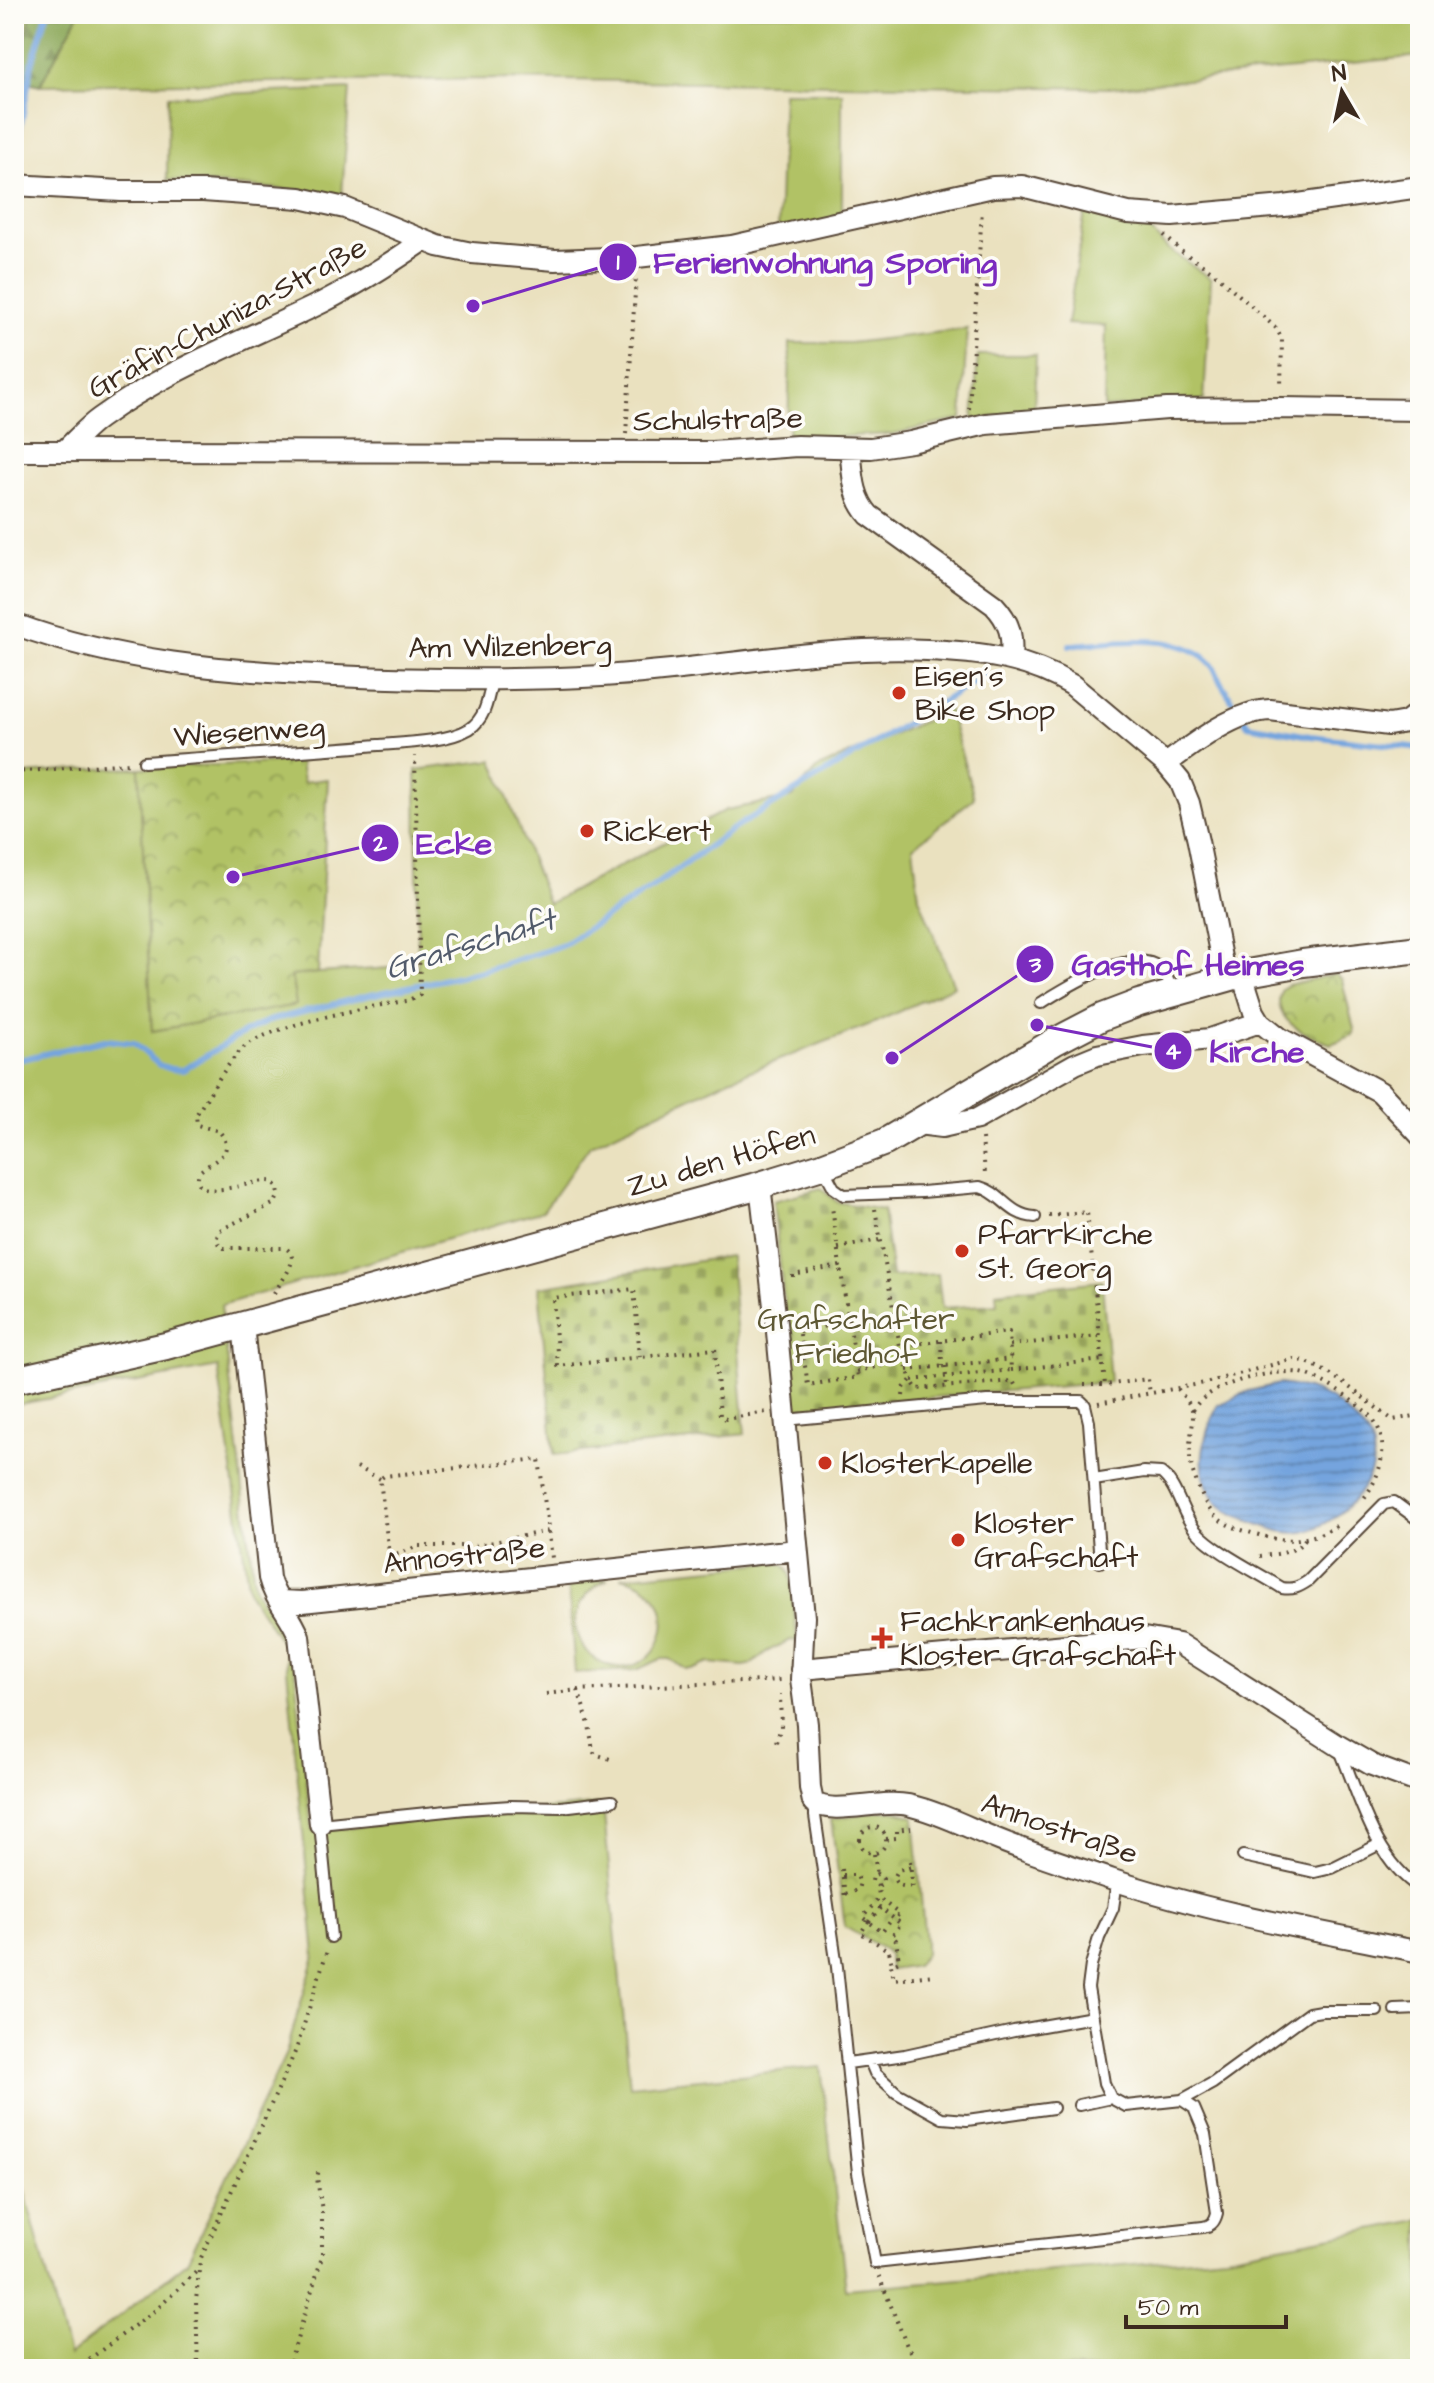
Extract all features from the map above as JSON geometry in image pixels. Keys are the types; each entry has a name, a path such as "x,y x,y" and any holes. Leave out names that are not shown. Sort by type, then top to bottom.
{"street":[{"name":"Gräfin-Chuniza-Straße","path":"14,185 121,191 235,192 300,198 345,208 423,241 472,253 533,259 687,253 763,241 993,187 1031,188 1086,204 1142,215 1172,216 1258,209 1420,187"},
{"name":"Gräfin-Chuniza-Straße","path":"64,451 97,420 126,400 170,375 326,300 374,274 423,241"},
{"name":"Schulstraße","path":"14,451 712,452 797,446 850,448 894,445 1002,422 1153,410 1420,410"},
{"path":"850,448 855,488 861,506 869,515 994,605 1009,624 1013,643 1011,660"},
{"name":"Am Wilzenberg","path":"14,624 121,655 267,673 492,680 605,676 866,649 951,651 1011,660 1041,669 1072,685 1166,764 1180,781 1189,803 1234,976 1260,1022"},
{"path":"1166,764 1220,727 1255,712 1270,710 1395,725 1414,718 1420,711"},
{"name":"Zu den Höfen","path":"14,1380 166,1346 760,1185 825,1173 918,1124 1045,1047 1090,1023 1139,1003 1234,976 1303,963 1420,949"},
{"path":"918,1124 942,1127 977,1119 1075,1064 1097,1055 1143,1046 1210,1039 1260,1022 1280,1038 1380,1092 1420,1135"},
{"path":"760,1185 804,1617 794,1676 807,1724 810,1788 815,1804"},
{"path":"249,1323 268,1571 273,1592 299,1636 320,1824"},
{"name":"Annostraße","path":"280,1601 302,1602 797,1550"},
{"path":"794,1676 1144,1638 1160,1639 1179,1644 1372,1765 1420,1783"},
{"name":"Annostraße","path":"815,1804 830,1808 877,1803 906,1804 1019,1848 1117,1881 1229,1912 1420,1952"}],"lane":[{"name":"Wiesenweg","path":"144,762 333,750 415,742 466,731 481,718 492,680"},
{"path":"1041,1003 1104,969 1140,961 1162,969 1172,993"},
{"path":"825,1173 834,1188 844,1195 986,1188 1016,1212 1035,1217"},
{"path":"785,1415 987,1401 1076,1399 1085,1405 1089,1422 1100,1562"},
{"path":"1094,1480 1144,1472 1161,1473 1198,1532 1282,1588 1295,1589 1318,1571 1384,1504 1394,1502 1420,1521"},
{"path":"1339,1746 1380,1844 1396,1868 1420,1888"},
{"path":"331,1937 320,1824 466,1809 561,1807 612,1801"},
{"path":"815,1804 837,1967 858,2173 875,2263 1208,2226 1217,2213 1205,2134 1194,2108 1182,2100"},
{"path":"1243,1856 1315,1872 1332,1868 1380,1844"},
{"path":"1117,1881 1113,1908 1099,1938 1088,1988 1104,2083 1111,2098 1119,2103 1134,2106 1182,2100 1213,2083 1309,2013 1377,2011"},
{"path":"1395,2010 1420,2009"},
{"path":"848,2063 1093,2017"},
{"path":"870,2061 875,2073 897,2093 942,2118 967,2120 1053,2108"},
{"path":"1079,2105 1111,2098"}],"path":[{"path":"1142,215 1276,328 1282,339 1281,408"},
{"path":"968,427 982,216"},
{"path":"625,451 637,257"},
{"path":"249,1323 292,1262 292,1252 285,1248 224,1248 217,1243 216,1236 224,1228 273,1204 279,1198 279,1190 274,1182 267,1180 229,1187 200,1187 197,1179 199,1172 224,1153 226,1145 219,1131 197,1125 196,1115 236,1056 258,1039 306,1022 413,999 421,993 418,973 415,742"},
{"name":"Wiesenweg","path":"14,772 144,762"},
{"path":"983,1144 986,1188"},
{"path":"798,1317 808,1385 858,1377 825,1173"},
{"path":"873,1195 893,1314 911,1380 1103,1360"},
{"path":"1035,1217 1087,1212 1105,1385 1148,1379 1150,1394"},
{"path":"838,1248 880,1240"},
{"path":"795,1289 793,1275 840,1266"},
{"path":"640,1357 634,1289 553,1298 558,1366 715,1349 720,1416 726,1419 785,1415"},
{"path":"799,1331 893,1314"},
{"path":"900,1346 1009,1332 1011,1370"},
{"path":"1010,1345 1100,1336"},
{"path":"941,1341 947,1387"},
{"path":"907,1370 1011,1359"},
{"path":"1085,1405 1178,1389 1294,1359 1307,1362 1335,1379 1393,1420 1420,1415"},
{"path":"857,1371 904,1361"},
{"path":"1344,1521 1305,1539 1274,1540 1218,1520 1209,1511 1190,1458 1193,1411 1200,1399 1267,1374 1297,1373 1325,1383 1369,1414 1379,1431 1382,1458 1379,1476 1361,1503"},
{"path":"1178,1389 1193,1411"},
{"path":"380,1479 384,1476 539,1459 554,1576"},
{"path":"357,1467 380,1479"},
{"path":"380,1479 393,1593"},
{"path":"389,1557 419,1546 466,1547 548,1531"},
{"path":"1237,1560 1286,1552 1301,1545 1305,1539"},
{"path":"546,1694 794,1676 776,1742"},
{"path":"578,1690 589,1724 593,1751 610,1759"},
{"path":"886,1839 897,1838 897,1830 922,1827"},
{"path":"866,1828 878,1828 886,1839 884,1848 874,1854 860,1844 866,1828"},
{"path":"874,1854 877,1874 883,1879 894,1878"},
{"path":"910,1864 913,1889 901,1886 894,1878 896,1871 910,1864"},
{"path":"842,1872 856,1875 860,1882 858,1890 845,1896 842,1872"},
{"path":"872,1881 877,1874"},
{"path":"878,1886 883,1879"},
{"path":"860,1882 872,1881 878,1886 879,1898 863,1917 882,1932 899,1914 879,1898"},
{"path":"892,1964 899,1961 896,1940 892,1936 901,1924 880,1908 861,1933 889,1951 894,1979 934,1975"},
{"path":"198,2369 196,2301 203,2251 296,2050 331,1937"},
{"path":"288,2369 322,2257 319,2169"},
{"path":"875,2263 890,2307 920,2369"},
{"path":"76,2369 157,2309 199,2269"}],"green space":[{"path":"14,14 31,14 17,79 14,78"},
{"path":"31,14 79,14 40,85 17,79"},
{"path":"79,14 1420,14 1420,56 1109,88 494,79 40,85"},
{"path":"350,89 342,194 167,180 168,96"},
{"path":"783,92 842,92 842,217 778,233"},
{"path":"1085,212 1142,222 1167,248 1211,279 1204,400 1104,408 1106,326 1067,324"},
{"path":"967,329 962,419 892,434 788,439 790,343 850,343"},
{"path":"978,355 1036,355 1034,411 973,420"},
{"path":"949,710 974,798 913,847 919,897 954,986 876,1022 730,1079 590,1145 543,1211 221,1305 255,1590 292,1644 312,1831 603,1804 630,2086 821,2067 846,2289 1226,2256 1420,2220 1420,2369 14,2369 14,2152 69,2356 187,2262 286,2053 315,1956 285,1648 249,1593 218,1367 14,1405 14,775 139,768 152,1031 296,1005 291,975 418,966 416,770 493,760 548,904 726,810 793,797 816,769"},
{"path":"300,762 303,782 328,779 318,973 291,976 296,1005 152,1031 139,768"},
{"path":"1336,974 1342,980 1354,1029 1353,1035 1331,1044 1293,1025 1285,1018 1279,1000 1282,989 1288,985"},
{"name":"Grafschafter Friedhof","path":"821,1188 837,1202 883,1210 892,1277 938,1274 942,1308 997,1304 996,1292 1102,1281 1110,1382 796,1409 773,1201"},
{"path":"730,1256 745,1434 554,1455 539,1287"},
{"path":"774,1562 786,1566 791,1576 797,1641 790,1640 744,1666 709,1663 686,1669 669,1659 661,1659 636,1670 575,1673 568,1583 608,1579 585,1598 575,1624 588,1654 604,1664 625,1667 642,1662 655,1650 662,1634 663,1616 657,1600 644,1586 621,1577"},
{"path":"895,1811 914,1817 925,1943 925,1954 916,1966 890,1970 889,1955 885,1950 845,1927 831,1819"}],"water":[{"path":"1279,1384 1306,1388 1326,1397 1363,1429 1372,1444 1373,1460 1369,1476 1360,1492 1333,1518 1303,1532 1273,1529 1226,1510 1210,1492 1205,1480 1205,1441 1218,1405 1249,1391"}],"waterway":[{"path":"14,162 32,63 47,14"},
{"name":"Grafschaft","path":"1070,645 1146,641 1184,647 1200,654 1213,666 1248,725 1310,736 1420,748"},
{"name":"Grafschaft","path":"14,1061 105,1040 134,1043 159,1065 183,1070 268,1021 482,971 563,945 654,886 733,829 986,675"}],"place":[{"name":"Ferienwohnung Sporing","path":"473,306"},
{"name":"Eisen´s Bike Shop","path":"899,693"},
{"name":"Rickert","path":"587,831"},
{"name":"Ecke","path":"233,877"},
{"name":"Kirche","path":"1037,1025"},
{"name":"Gasthof Heimes","path":"892,1058"},
{"name":"Pfarrkirche St. Georg","path":"962,1251"},
{"name":"Klosterkapelle","path":"825,1463"},
{"name":"Kloster Grafschaft","path":"958,1540"},
{"name":"Fachkrankenhaus Kloster Grafschaft","path":"882,1638"}]}
